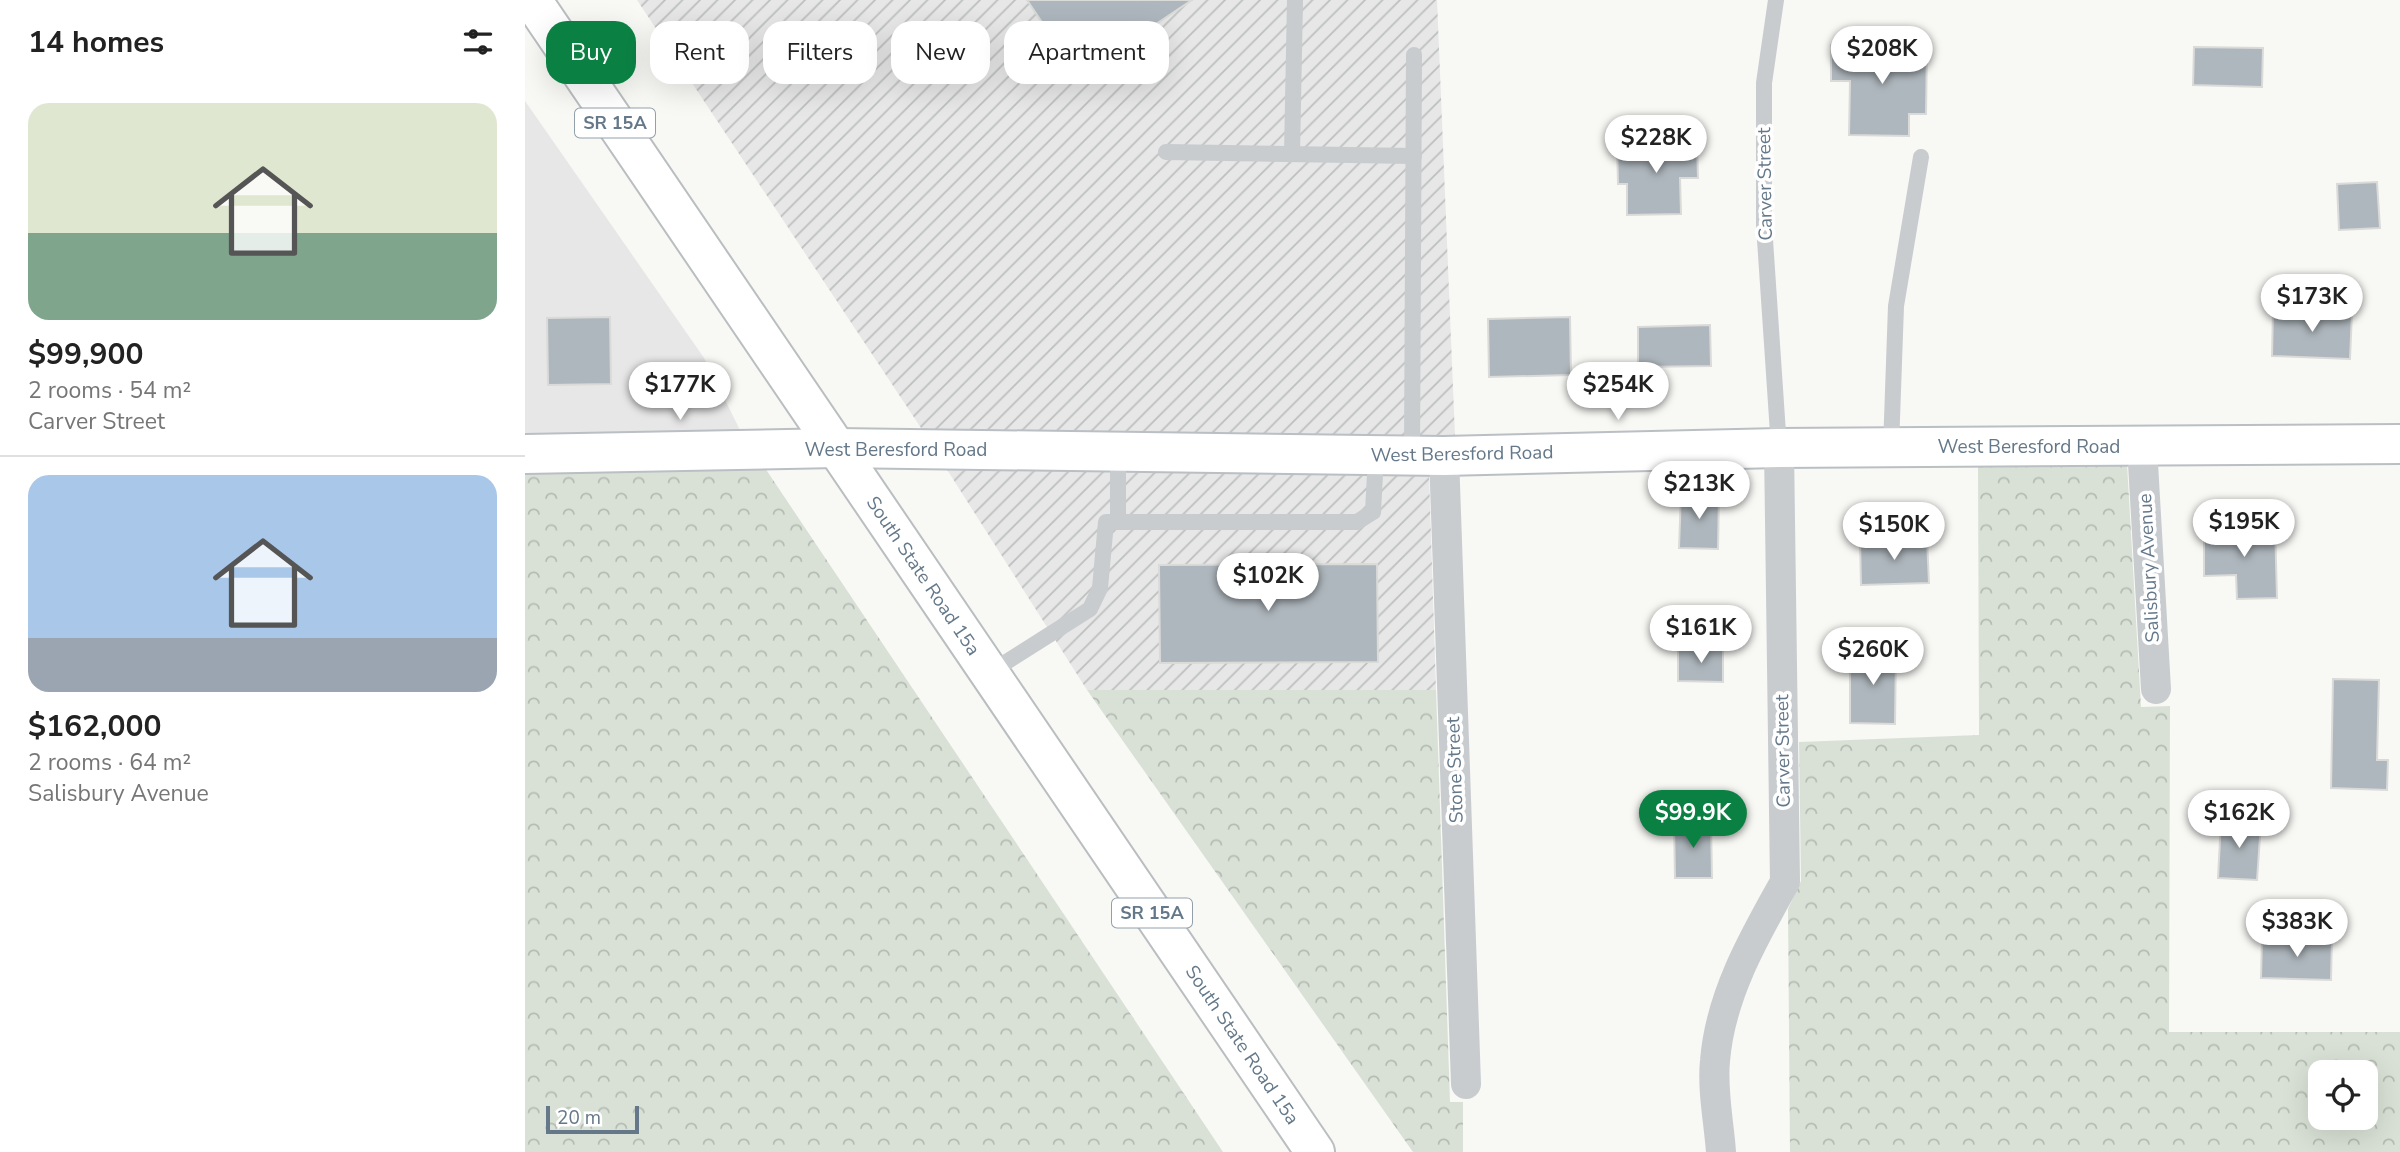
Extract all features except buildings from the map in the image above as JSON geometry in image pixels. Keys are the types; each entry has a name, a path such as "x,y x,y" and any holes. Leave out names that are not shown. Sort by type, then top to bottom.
{"main road":[{"name":"South State Road 15a","path":"532,0 1315,1152"},
{"name":"West Beresford Road","path":"525,454 837,448 1411,455 1779,448 2400,444"}],"street":[{"name":"Salisbury Avenue","path":"2142,446 2157,689"},
{"name":"Carver Street","path":"1721,1152 1715,1062 1723,1015 1754,936 1785,882 1779,448"},
{"name":"Stone Street","path":"1411,455 1466,1084"}],"lane":[{"path":"1292,154 1295,0"},
{"name":"Carver Street","path":"1776,0 1763,83 1764,225 1779,448"},
{"path":"989,673 1090,609 1100,589 1106,522 1357,522 1373,512 1411,455 1414,54"},
{"path":"1166,152 1414,156"},
{"path":"1891,447 1896,306 1921,158"},
{"path":"1118,452 1118,520"}],"shaded area":[{"path":"637,0 1437,0 1455,437 923,431 693,84 749,84 749,21 651,21"},
{"path":"525,101 704,358 741,432 525,436"},
{"path":"946,468 1429,474 1436,690 1087,690"}],"green space":[{"path":"2127,464 2141,707 2170,706 2169,1032 2400,1032 2400,1152 1790,1152 1788,909 1801,881 1799,742 1979,735 1978,465"},
{"path":"765,468 1223,1152 525,1152 525,472"},
{"path":"1087,690 1436,690 1450,1102 1463,1102 1463,1152 1413,1152"}]}
